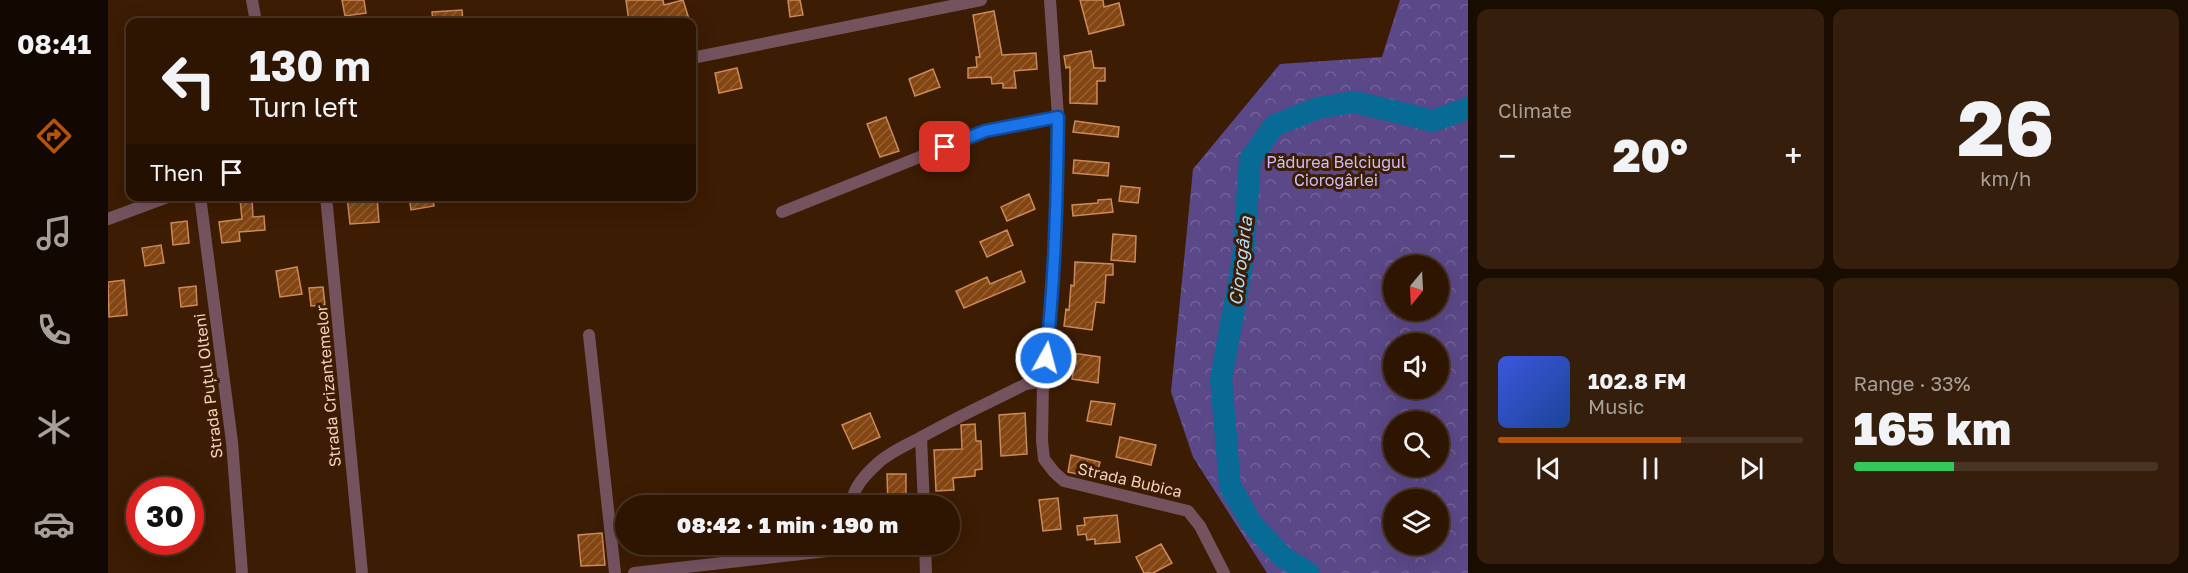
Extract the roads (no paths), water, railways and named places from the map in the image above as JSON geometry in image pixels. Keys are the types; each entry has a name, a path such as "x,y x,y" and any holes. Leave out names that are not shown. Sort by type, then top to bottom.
{"street":[{"path":"252,0 255,18"},
{"path":"696,57 981,0"},
{"name":"Strada Bubica","path":"1050,0 1058,117 1057,207 1052,300 1043,381 1044,459 1064,481 1188,511 1200,526 1224,573"},
{"path":"782,212 985,131 1058,117"},
{"path":"108,219 157,201"},
{"name":"Strada Puțul Olteni","path":"201,201 232,442 242,573"},
{"name":"Strada Crizantemelor","path":"326,201 362,573"},
{"path":"589,335 615,573"},
{"path":"853,495 878,463 921,437 1026,384 1043,381"},
{"path":"921,437 924,495"},
{"path":"634,573 735,567 806,555"},
{"path":"925,555 926,573"}],"waterway":[{"name":"Ciorogârla","path":"1309,573 1283,557 1252,524 1230,486 1221,379 1243,259 1250,159 1275,125 1318,108 1355,102 1433,121 1468,108"}],"park label":[{"name":"Pădurea Belciugul Ciorogârlei","path":"1336,171"}]}
